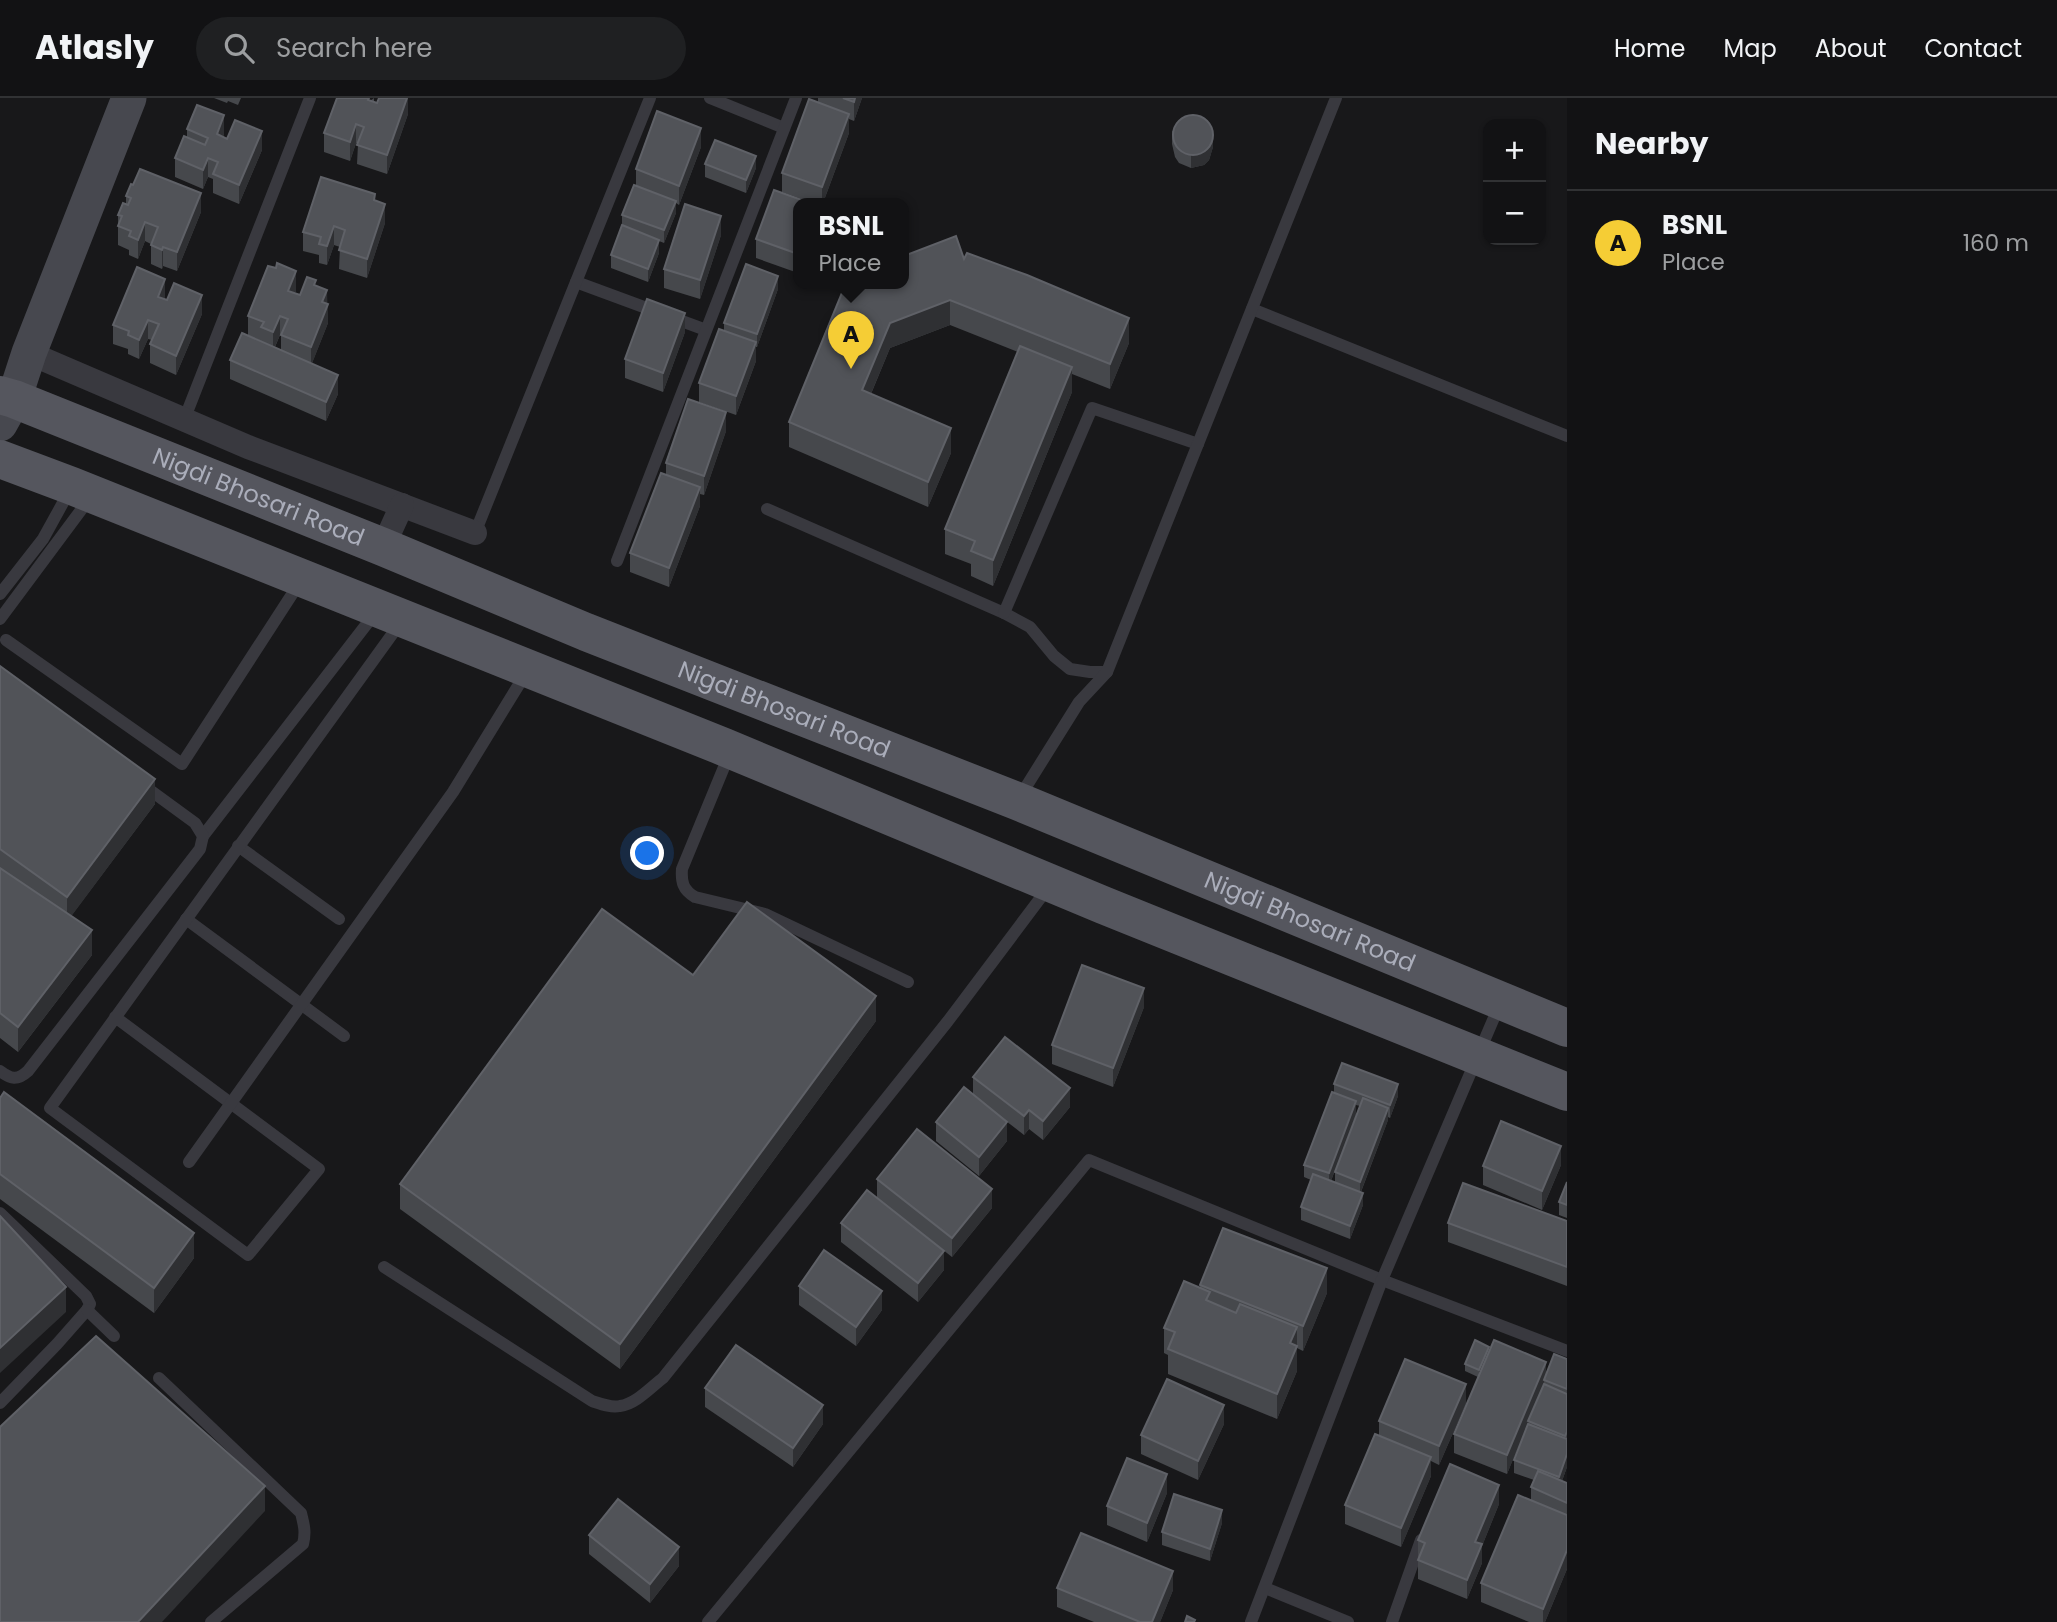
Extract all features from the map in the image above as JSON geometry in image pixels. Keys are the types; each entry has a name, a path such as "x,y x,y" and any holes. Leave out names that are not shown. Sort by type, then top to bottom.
{"main road":[{"name":"Nigdi Bhosari Road","path":"5,406 233,486 586,632 1017,801 1567,1028"},
{"path":"0,460 82,490 731,750 1052,884 1567,1092"}],"street":[{"path":"5,406 29,353 129,98"},
{"path":"29,353 248,447 475,533"},
{"path":"233,486 248,447"},
{"path":"383,547 402,505"}],"lane":[{"path":"184,420 310,98"},
{"path":"475,533 650,98"},
{"path":"710,98 784,128"},
{"path":"617,561 796,98"},
{"path":"1017,801 1079,702 1107,672 1336,98"},
{"path":"576,282 706,330"},
{"path":"1252,309 1567,436"},
{"path":"1004,613 1091,408 1198,444"},
{"path":"0,594 82,490"},
{"path":"0,619 82,490"},
{"path":"767,509 1004,613 1030,627 1054,656 1070,669 1107,672"},
{"path":"6,640 182,764 302,578"},
{"path":"0,1071 15,1079 28,1071 200,849 203,836 391,614"},
{"path":"115,1017 319,1169 248,1255 50,1108 115,1017 186,919 238,846 391,614"},
{"path":"189,1162 453,792 528,669"},
{"path":"731,750 682,869 681,880 686,892 695,897 765,914 908,982"},
{"path":"130,775 194,823 203,836"},
{"path":"238,846 339,919"},
{"path":"384,1267 592,1401 621,1406 638,1398 672,1367 948,1021 1052,884"},
{"path":"186,919 344,1036"},
{"path":"1251,1622 1382,1280 1501,1002"},
{"path":"708,1622 1090,1160 1382,1280 1567,1351"},
{"path":"0,1213 86,1296 90,1304 57,1344 0,1403"},
{"path":"87,1310 114,1336"},
{"path":"159,1378 301,1513 304,1526 303,1544 211,1622"},
{"path":"1392,1622 1421,1540"},
{"path":"1265,1588 1348,1622"}],"building":[{"path":"337,98 369,98 368,100 377,103 379,98 407,98 387,155 357,145 364,127 356,124 350,142 324,133"},
{"path":"809,99 849,114 822,187 782,173"},
{"path":"197,105 224,115 217,134 227,139 235,120 262,131 239,185 213,174 218,162 208,158 203,170 175,158 184,136 205,145 208,138 187,129"},
{"path":"657,111 701,128 679,186 636,169"},
{"path":"1193,115 1207,121 1213,135 1207,149 1193,155 1179,149 1173,135 1179,121"},
{"path":"715,140 756,156 746,180 705,164"},
{"path":"140,169 201,193 177,252 151,245 158,227 145,222 138,240 129,236 131,231 118,226 122,216 118,215 123,203 128,205 131,198 126,196"},
{"path":"321,177 375,194 374,200 385,204 367,259 339,250 345,230 334,226 327,246 319,244 321,237 303,232"},
{"path":"634,185 676,201 664,230 622,215"},
{"path":"774,190 796,198 793,198 793,252 756,239"},
{"path":"685,204 721,216 700,280 664,269"},
{"path":"622,225 659,240 648,269 611,255"},
{"path":"956,236 964,259 967,253 1129,318 1110,364 950,300 890,323 862,390 951,428 928,482 789,422 844,289 909,289 909,254"},
{"path":"277,263 296,271 288,291 300,295 307,277 316,280 314,285 327,290 322,302 328,304 311,347 281,335 288,319 280,316 273,332 261,327 264,322 248,316 268,266 276,268"},
{"path":"746,264 778,276 757,334 724,323"},
{"path":"137,267 165,279 158,297 167,300 174,283 202,295 176,356 150,344 159,324 148,320 139,340 128,335 129,331 113,325"},
{"path":"647,299 685,313 663,373 625,359"},
{"path":"719,329 756,342 736,396 699,383"},
{"path":"242,333 338,375 326,402 230,360"},
{"path":"1020,346 1072,367 993,560 971,551 975,541 945,529"},
{"path":"688,399 726,412 704,476 666,463"},
{"path":"661,473 700,487 669,568 630,553"},
{"path":"0,666 155,779 67,897 0,849"},
{"path":"0,868 92,930 18,1027 0,1013"},
{"path":"747,902 876,996 620,1344 400,1184 602,909 693,975"},
{"path":"1082,965 1144,988 1113,1068 1052,1045"},
{"path":"1005,1037 1070,1088 1043,1121 1029,1110 1024,1116 973,1077"},
{"path":"1342,1063 1398,1084 1390,1105 1334,1084"},
{"path":"964,1087 1007,1122 979,1157 936,1122"},
{"path":"4,1092 194,1233 154,1288 0,1174 0,1098"},
{"path":"1332,1092 1356,1101 1329,1173 1304,1165"},
{"path":"1363,1098 1388,1108 1360,1182 1335,1172"},
{"path":"1501,1121 1561,1146 1542,1191 1483,1166"},
{"path":"917,1129 992,1189 952,1238 877,1179"},
{"path":"1313,1174 1363,1193 1350,1226 1301,1207"},
{"path":"1567,1182 1567,1205 1559,1202"},
{"path":"1463,1183 1567,1221 1567,1267 1448,1223"},
{"path":"867,1190 944,1251 918,1283 841,1223"},
{"path":"0,1216 66,1287 0,1348"},
{"path":"1223,1228 1327,1268 1303,1326 1200,1285"},
{"path":"824,1250 882,1291 856,1327 799,1286"},
{"path":"1184,1281 1210,1292 1206,1300 1236,1313 1240,1304 1297,1327 1290,1343 1297,1346 1277,1394 1168,1349 1175,1332 1164,1328"},
{"path":"96,1336 265,1486 138,1622 0,1622 0,1427"},
{"path":"1475,1340 1489,1347 1479,1370 1465,1364"},
{"path":"1494,1340 1546,1362 1507,1455 1454,1434"},
{"path":"736,1345 823,1405 793,1448 705,1388"},
{"path":"1554,1354 1567,1359 1567,1389 1544,1380"},
{"path":"1405,1359 1466,1384 1439,1446 1379,1421"},
{"path":"1167,1379 1224,1405 1198,1461 1141,1435"},
{"path":"1544,1384 1567,1394 1565,1436 1528,1421"},
{"path":"1528,1424 1567,1439 1567,1454 1559,1477 1514,1460"},
{"path":"1375,1434 1431,1457 1401,1528 1345,1505"},
{"path":"1127,1458 1167,1474 1147,1523 1107,1506"},
{"path":"1450,1464 1499,1485 1475,1542 1482,1544 1467,1580 1418,1560 1425,1543 1418,1540"},
{"path":"1538,1471 1567,1483 1567,1503 1531,1487"},
{"path":"1174,1494 1222,1510 1210,1549 1162,1532"},
{"path":"1518,1495 1567,1515 1567,1550 1543,1609 1481,1583"},
{"path":"618,1499 679,1547 650,1584 589,1535"},
{"path":"1081,1533 1173,1571 1152,1622 1140,1622 1057,1588"},
{"path":"1187,1616 1195,1620 1194,1622 1185,1622"}],"place":[{"name":"BSNL","path":"851,369"}]}
